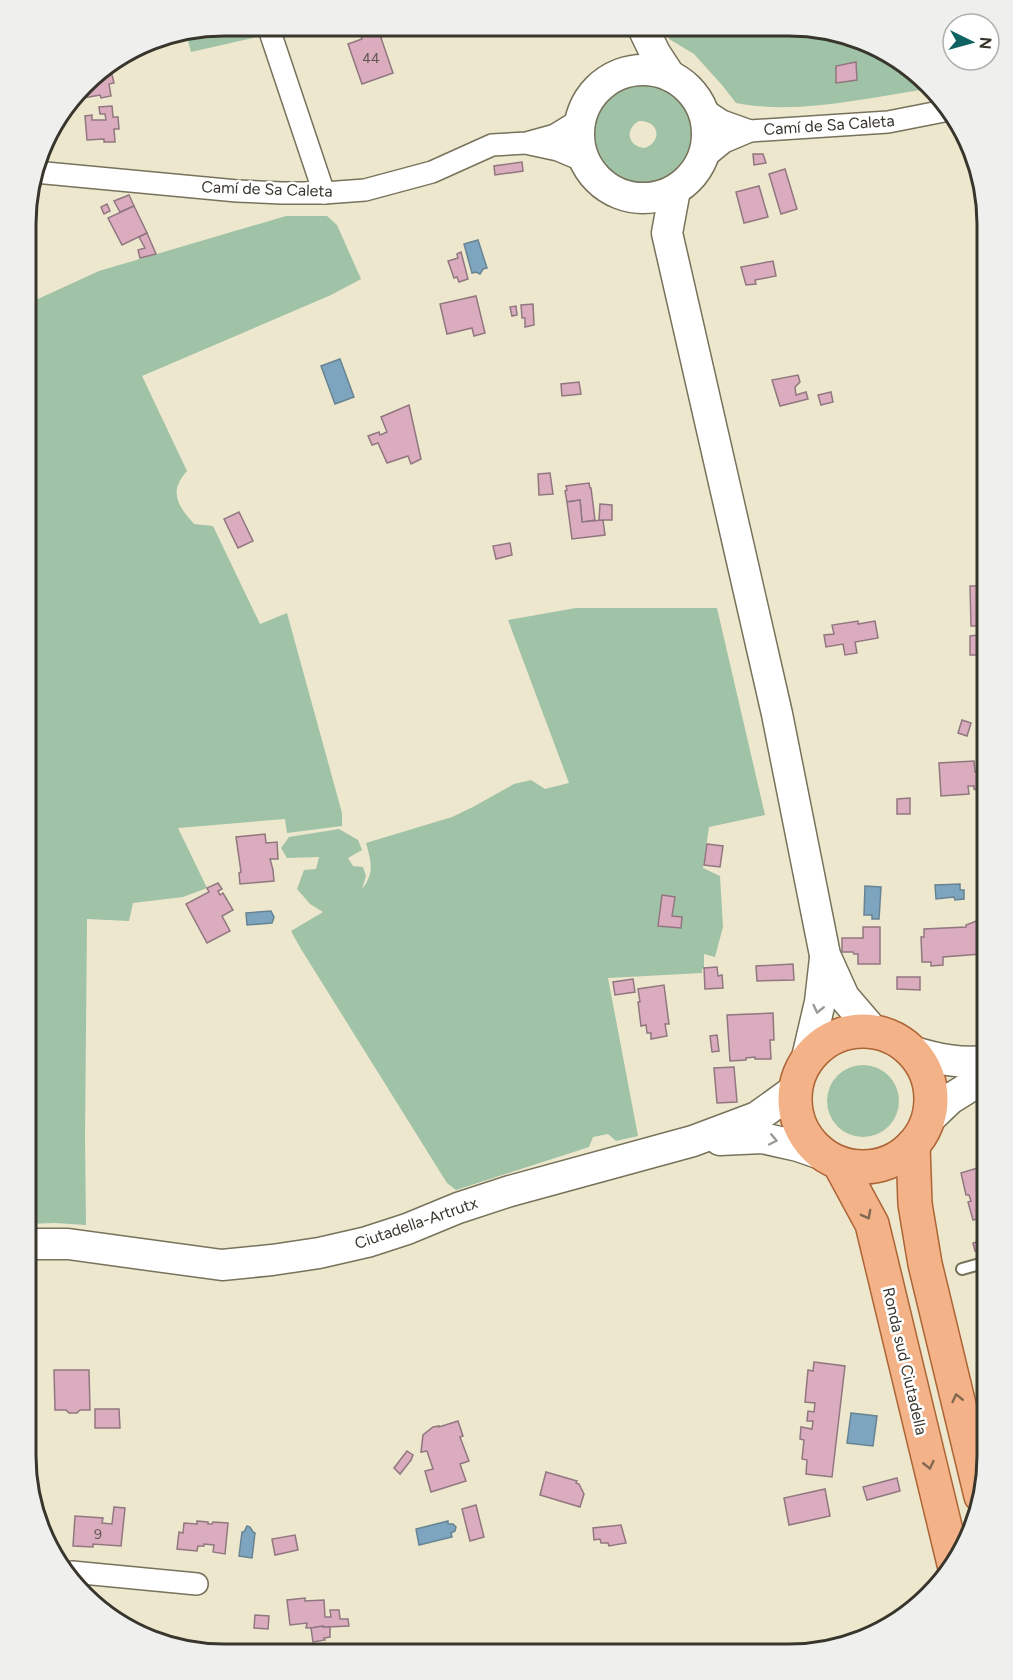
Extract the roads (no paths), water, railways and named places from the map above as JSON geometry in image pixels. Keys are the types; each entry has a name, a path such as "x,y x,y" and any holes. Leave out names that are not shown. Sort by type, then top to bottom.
{"main road":[{"path":"854,1031 874,1032 894,1038 911,1051 924,1068 930,1089 931,1109 920,1133 898,1158 879,1166 859,1167 831,1159 810,1142 801,1126 796,1107 801,1076 819,1047 835,1037 854,1031"},
{"path":"920,1133 915,1204 925,1264 976,1475"},
{"name":"Ronda sud Ciutadella","path":"831,1159 872,1224 951,1551"}],"street":[{"path":"271,36 324,193"},
{"path":"623,74 641,36"},
{"path":"648,36 655,53 670,76 687,89 701,107 707,133 705,150 698,167 688,181 675,190 657,197 635,198 614,192 597,179 584,161 579,140 584,110 591,97 601,86 614,77 643,70 670,76"},
{"name":"Camí de Sa Caleta","path":"701,107 722,121 750,131"},
{"name":"Camí de Sa Caleta","path":"701,160 724,142 750,131 888,122 939,112"},
{"name":"Camí de Sa Caleta","path":"44,173 237,191 324,193 365,190 432,172 492,145 526,143 555,135 581,119"},
{"name":"Camí de Sa Caleta","path":"526,143 558,150 584,161"},
{"path":"675,190 667,233 777,714 825,955 844,997 874,1032"},
{"path":"635,198 667,233"},
{"path":"801,1076 820,1002 825,955"},
{"path":"911,1051 946,1061 977,1061"},
{"name":"Ciutadella-Artrutx","path":"36,1244 68,1244 222,1265 300,1256 367,1242 510,1191 693,1141 757,1118 801,1076"},
{"path":"920,1133 950,1099 977,1082"},
{"name":"Ciutadella-Artrutx","path":"693,1141 762,1138 798,1146 831,1159"},
{"path":"77,1572 197,1584"}],"lane":[{"path":"962,1269 977,1265"}],"water":[{"path":"478,240 487,268 483,269 480,274 472,273 464,244"},
{"path":"340,359 354,397 335,404 321,366"},
{"path":"960,884 960,890 964,890 964,899 955,900 954,897 936,899 935,885"},
{"path":"865,886 881,887 879,919 872,919 872,915 864,915"},
{"path":"271,911 274,917 272,923 247,925 246,913"},
{"path":"851,1413 877,1416 873,1446 847,1443"},
{"path":"448,1521 448,1524 456,1527 451,1533 452,1537 419,1545 416,1529"},
{"path":"247,1526 255,1533 252,1558 239,1556 242,1532"}]}
